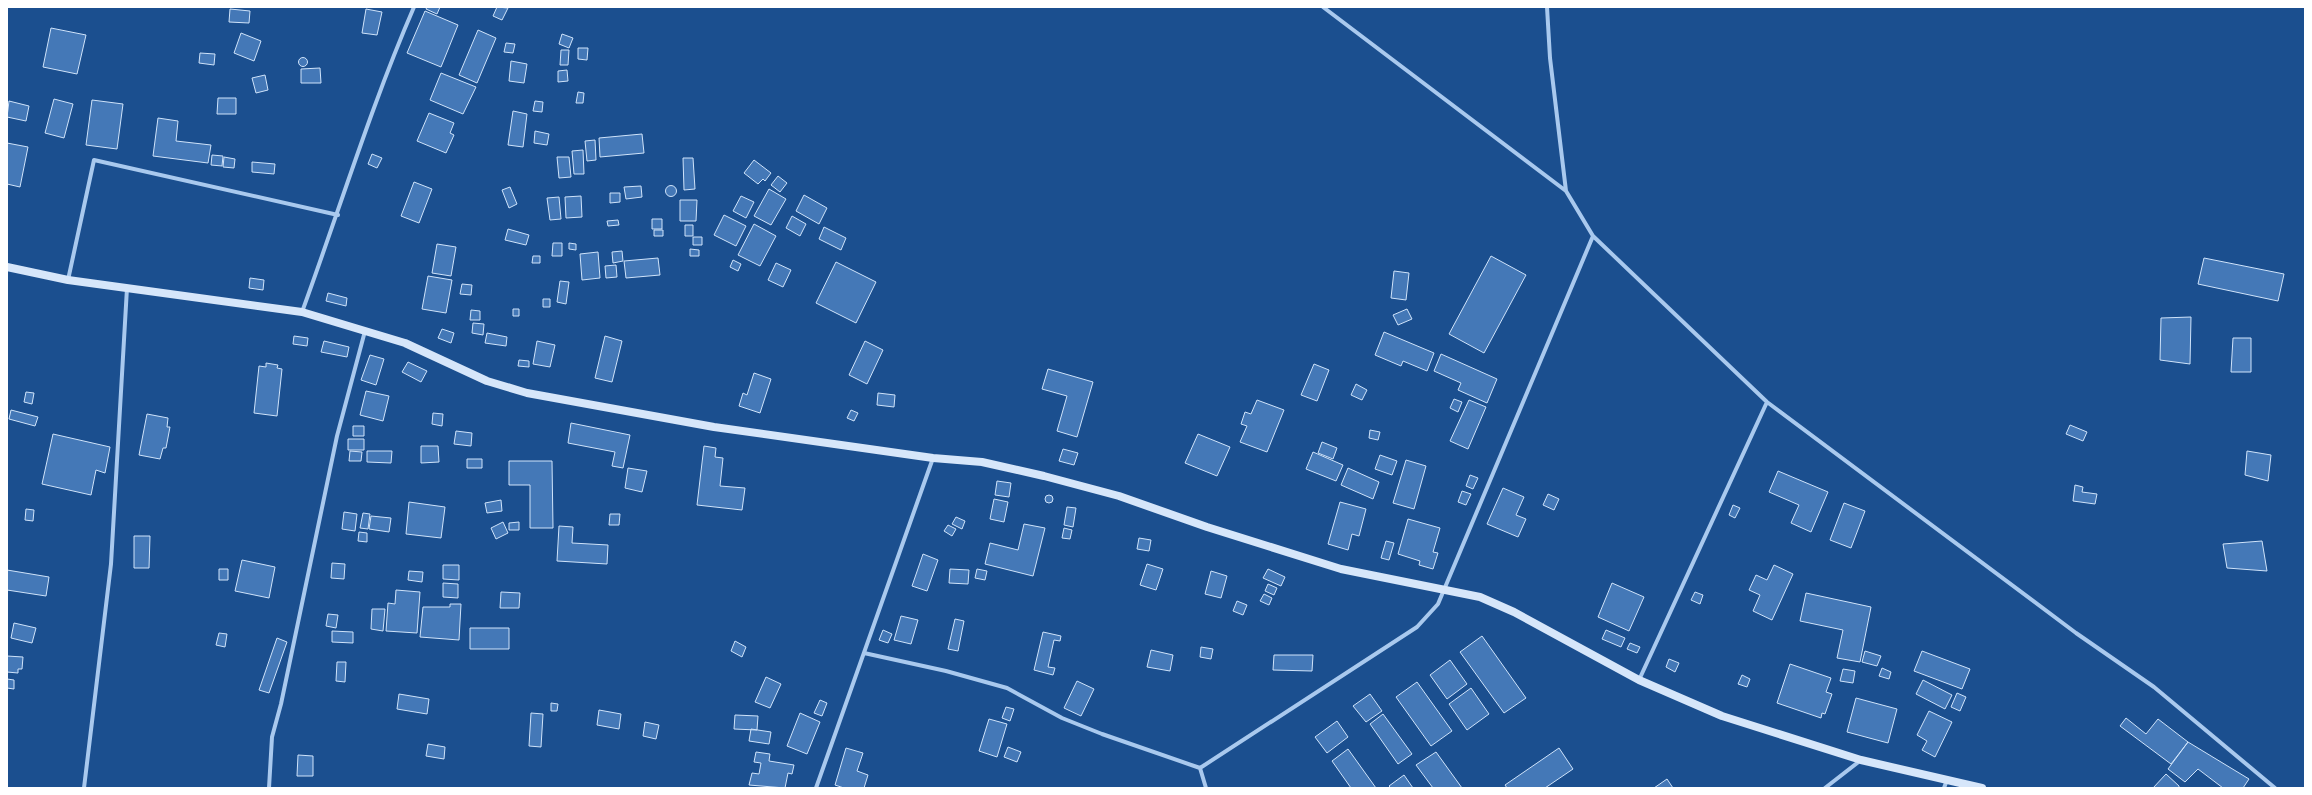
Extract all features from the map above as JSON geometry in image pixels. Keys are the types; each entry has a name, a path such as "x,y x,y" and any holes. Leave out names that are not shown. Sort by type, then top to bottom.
{"street":[{"path":"302,312 338,216 352,169 414,7"},
{"path":"1323,7 1566,191 1593,236 1767,402 2076,633 2154,687 2275,788"},
{"path":"1547,7 1550,58 1566,191"},
{"path":"68,280 94,160 338,216"},
{"path":"1200,768 1417,628 1438,604 1593,236"},
{"path":"7,267 68,280 302,312 365,329 405,343 486,380 527,393 714,427 933,458 982,462 1044,476 1119,496 1207,527 1341,569 1480,597 1514,612 1639,680 1722,716 1861,760 1946,784 1982,788"},
{"path":"84,788 111,564 127,288"},
{"path":"269,788 272,737 283,697 337,436 365,329"},
{"path":"1639,680 1767,402"},
{"path":"816,788 933,458"},
{"path":"864,653 946,671 1007,688 1062,718 1102,734 1200,768"},
{"path":"1825,788 1861,760"},
{"path":"1200,768 1206,788"}],"building":[{"path":"427,7 440,7 437,14 426,9"},
{"path":"497,7 508,8 502,20 493,16"},
{"path":"230,9 250,11 249,23 229,22"},
{"path":"366,9 382,12 377,35 362,33"},
{"path":"425,11 458,25 441,67 407,53"},
{"path":"51,28 86,35 77,74 43,67"},
{"path":"478,30 496,38 477,83 459,75"},
{"path":"241,33 261,41 254,61 234,53"},
{"path":"562,34 573,38 569,48 559,44"},
{"path":"506,43 515,44 513,53 504,52"},
{"path":"578,48 588,48 587,60 578,59"},
{"path":"561,50 569,50 568,65 560,65"},
{"path":"200,53 215,54 214,65 199,63"},
{"path":"301,58 305,58 307,62 305,66 301,66 299,64 299,60"},
{"path":"511,61 527,64 524,83 509,81"},
{"path":"320,68 321,83 301,83 301,69"},
{"path":"567,70 568,81 558,82 558,71"},
{"path":"441,73 476,87 463,114 430,100"},
{"path":"265,75 268,90 256,93 252,78"},
{"path":"578,92 584,93 583,103 576,103"},
{"path":"218,98 236,98 236,114 217,114"},
{"path":"54,99 73,104 64,138 45,133"},
{"path":"92,100 123,104 117,149 86,145"},
{"path":"9,101 29,106 26,121 7,117"},
{"path":"535,101 543,102 542,112 533,111"},
{"path":"513,111 527,114 523,147 508,145"},
{"path":"429,113 454,123 450,133 454,135 446,153 417,141"},
{"path":"158,118 178,121 176,141 211,145 208,163 153,156"},
{"path":"535,131 549,134 547,145 534,143"},
{"path":"642,134 644,153 600,157 599,138"},
{"path":"595,140 596,160 587,161 585,141"},
{"path":"7,143 28,147 20,187 7,184"},
{"path":"583,150 584,174 574,174 572,151"},
{"path":"372,154 382,158 377,168 368,164"},
{"path":"212,155 223,156 222,166 211,165"},
{"path":"224,157 235,159 234,168 223,167"},
{"path":"557,157 569,157 571,177 559,178"},
{"path":"683,158 693,158 695,189 684,190"},
{"path":"754,160 771,173 765,181 763,179 758,184 744,173"},
{"path":"252,162 275,164 274,174 252,172"},
{"path":"778,176 787,183 780,192 771,185"},
{"path":"414,182 432,189 419,223 401,216"},
{"path":"641,186 642,197 626,199 624,187"},
{"path":"669,186 673,186 675,187 675,195 669,196 666,193 666,189"},
{"path":"510,187 517,204 509,208 502,190"},
{"path":"769,189 786,199 771,225 754,216"},
{"path":"610,193 620,193 620,202 610,203"},
{"path":"804,195 827,208 819,224 796,211"},
{"path":"581,196 582,217 566,218 565,197"},
{"path":"741,196 754,202 746,218 733,211"},
{"path":"559,197 561,219 550,220 547,198"},
{"path":"680,200 697,200 696,221 680,221"},
{"path":"724,215 746,226 736,246 714,235"},
{"path":"792,216 806,224 800,236 786,228"},
{"path":"652,219 662,219 662,229 652,229"},
{"path":"618,220 619,225 608,226 607,221"},
{"path":"754,224 776,236 760,266 738,255"},
{"path":"685,225 693,225 693,236 685,236"},
{"path":"824,227 846,238 841,250 819,239"},
{"path":"508,229 529,235 526,245 505,240"},
{"path":"654,230 663,230 663,236 654,236"},
{"path":"693,237 702,237 702,245 693,245"},
{"path":"553,243 562,243 562,256 552,256"},
{"path":"569,243 576,244 576,250 569,249"},
{"path":"437,244 456,247 451,276 432,273"},
{"path":"690,249 699,250 699,256 690,256"},
{"path":"622,251 623,261 613,263 612,252"},
{"path":"598,252 600,278 582,280 580,254"},
{"path":"533,256 540,256 540,263 532,263"},
{"path":"1491,256 1526,275 1484,353 1449,334"},
{"path":"658,258 660,275 626,278 624,261"},
{"path":"2204,258 2284,274 2278,301 2198,284"},
{"path":"733,260 741,264 738,271 730,267"},
{"path":"836,262 876,282 856,323 816,303"},
{"path":"776,263 791,270 783,287 768,280"},
{"path":"616,265 617,277 606,278 605,266"},
{"path":"1394,271 1409,273 1406,300 1391,298"},
{"path":"428,276 452,280 446,313 422,309"},
{"path":"250,278 264,280 263,290 249,288"},
{"path":"560,281 569,282 566,304 557,302"},
{"path":"462,284 472,285 471,295 460,294"},
{"path":"328,293 347,298 346,306 326,301"},
{"path":"543,299 550,299 550,307 543,307"},
{"path":"513,309 519,309 519,316 513,316"},
{"path":"1407,309 1412,319 1398,325 1393,315"},
{"path":"471,310 480,311 480,320 470,320"},
{"path":"2191,317 2190,364 2160,360 2161,318"},
{"path":"473,323 484,324 483,335 472,333"},
{"path":"442,329 454,333 451,343 438,338"},
{"path":"1384,332 1434,353 1427,371 1403,361 1401,366 1375,355"},
{"path":"487,333 507,337 506,346 485,343"},
{"path":"294,336 308,338 307,346 293,344"},
{"path":"605,336 622,341 612,382 595,378"},
{"path":"2233,338 2251,338 2251,372 2231,372"},
{"path":"324,341 349,347 347,357 321,352"},
{"path":"537,341 555,345 550,367 533,364"},
{"path":"865,341 883,350 867,384 849,375"},
{"path":"1441,354 1497,379 1487,403 1458,390 1461,383 1434,371"},
{"path":"370,355 384,359 376,385 361,380"},
{"path":"519,360 529,361 529,367 518,366"},
{"path":"408,362 427,371 421,382 402,372"},
{"path":"266,363 278,365 277,368 282,369 277,416 254,413 259,366 266,367"},
{"path":"1314,364 1329,370 1317,401 1301,395"},
{"path":"1048,369 1093,382 1077,437 1057,431 1067,396 1042,389"},
{"path":"754,373 771,379 760,413 739,406 743,393 747,395"},
{"path":"1356,384 1367,390 1362,400 1351,395"},
{"path":"366,391 389,396 383,421 360,415"},
{"path":"26,392 34,393 32,404 24,402"},
{"path":"878,393 895,395 894,407 877,405"},
{"path":"1454,399 1462,402 1458,412 1450,408"},
{"path":"1257,400 1284,410 1267,452 1240,442 1247,426 1241,424 1245,412 1251,414"},
{"path":"1469,400 1486,407 1468,449 1450,441"},
{"path":"11,410 38,417 35,426 9,419"},
{"path":"851,410 858,413 854,421 847,418"},
{"path":"433,413 443,414 442,426 432,424"},
{"path":"147,414 168,418 167,427 170,427 166,448 163,448 160,459 139,455"},
{"path":"571,423 630,435 623,468 612,466 615,452 568,443"},
{"path":"2070,425 2087,432 2083,441 2066,434"},
{"path":"353,426 364,426 364,436 353,436"},
{"path":"1370,430 1380,432 1378,440 1369,438"},
{"path":"456,431 472,433 471,446 454,444"},
{"path":"53,434 110,447 105,473 96,470 91,495 42,484"},
{"path":"1198,434 1230,447 1217,476 1185,463"},
{"path":"348,439 364,439 364,450 348,450"},
{"path":"1322,442 1337,448 1333,459 1318,453"},
{"path":"421,446 438,446 439,462 421,463"},
{"path":"704,446 716,448 715,457 723,458 720,486 745,488 742,510 697,505"},
{"path":"1063,449 1078,453 1074,465 1059,461"},
{"path":"350,451 362,452 361,461 349,461"},
{"path":"367,451 392,451 391,463 367,462"},
{"path":"2247,451 2271,455 2268,481 2245,475"},
{"path":"1313,452 1343,465 1336,481 1306,469"},
{"path":"1380,455 1397,461 1392,475 1375,469"},
{"path":"467,459 482,459 482,468 467,468"},
{"path":"1406,460 1426,466 1414,509 1393,503"},
{"path":"509,461 552,461 553,528 530,528 530,485 509,485"},
{"path":"628,468 647,471 642,492 625,488"},
{"path":"1348,468 1379,482 1373,499 1341,485"},
{"path":"1778,471 1828,492 1811,532 1791,523 1799,505 1769,492"},
{"path":"1470,475 1478,478 1473,489 1466,486"},
{"path":"997,481 1011,483 1009,497 995,495"},
{"path":"2075,485 2083,487 2082,492 2097,494 2095,504 2073,501"},
{"path":"1503,488 1524,497 1516,515 1526,519 1518,537 1487,524"},
{"path":"1462,491 1471,494 1466,505 1458,502"},
{"path":"1548,494 1559,499 1554,510 1543,505"},
{"path":"1047,495 1051,495 1053,499 1051,503 1047,503 1045,501 1045,497"},
{"path":"994,499 1008,502 1004,522 990,519"},
{"path":"501,500 502,511 487,513 485,503"},
{"path":"409,502 445,507 441,538 406,534"},
{"path":"1340,502 1366,509 1359,536 1352,534 1348,550 1328,544"},
{"path":"1844,503 1865,511 1851,548 1830,540"},
{"path":"1733,505 1740,508 1735,518 1729,515"},
{"path":"1067,507 1076,508 1073,527 1064,525"},
{"path":"26,509 34,510 33,521 25,520"},
{"path":"344,512 357,514 355,531 342,529"},
{"path":"363,513 370,514 368,529 360,528"},
{"path":"610,514 620,514 619,525 609,525"},
{"path":"371,516 391,518 389,532 369,529"},
{"path":"956,517 965,521 962,529 952,524"},
{"path":"1408,519 1440,528 1433,552 1438,553 1433,569 1419,565 1420,561 1398,554"},
{"path":"503,522 508,533 496,539 491,528"},
{"path":"519,522 519,530 509,530 509,523"},
{"path":"1024,524 1045,528 1033,576 985,564 990,543 1018,550"},
{"path":"948,525 956,529 952,536 944,531"},
{"path":"559,526 573,527 572,543 608,545 607,564 557,561"},
{"path":"1064,528 1072,530 1070,539 1062,538"},
{"path":"359,532 367,533 367,542 358,541"},
{"path":"134,536 150,536 149,568 134,568"},
{"path":"1139,538 1151,540 1149,551 1137,549"},
{"path":"1386,541 1394,543 1389,560 1381,558"},
{"path":"2262,541 2267,571 2227,568 2223,544"},
{"path":"923,554 938,560 927,591 912,586"},
{"path":"242,560 275,567 269,598 235,591"},
{"path":"332,563 345,564 344,579 331,578"},
{"path":"1147,564 1163,569 1156,590 1140,585"},
{"path":"443,565 459,565 459,580 443,579"},
{"path":"1774,565 1793,574 1772,620 1753,611 1760,595 1749,590 1756,575 1767,580"},
{"path":"219,569 228,569 228,580 219,580"},
{"path":"950,569 969,570 968,584 949,583"},
{"path":"977,569 987,571 985,580 975,578"},
{"path":"1268,569 1285,577 1281,586 1263,578"},
{"path":"7,570 49,577 46,596 7,590"},
{"path":"409,571 423,572 422,582 408,580"},
{"path":"1211,571 1227,576 1221,598 1205,594"},
{"path":"443,583 458,584 458,598 443,597"},
{"path":"1612,583 1644,597 1629,631 1598,617"},
{"path":"1268,584 1277,588 1274,595 1265,591"},
{"path":"396,590 420,592 417,633 386,631 388,603 395,604"},
{"path":"501,592 520,593 519,608 500,608"},
{"path":"1695,592 1703,595 1700,604 1691,600"},
{"path":"1806,593 1871,607 1860,662 1837,658 1843,630 1800,621"},
{"path":"1264,594 1272,598 1269,605 1260,601"},
{"path":"1237,601 1247,605 1243,615 1233,611"},
{"path":"450,604 461,604 459,640 420,637 423,607 450,607"},
{"path":"372,609 385,609 383,631 371,629"},
{"path":"328,614 338,615 336,628 326,626"},
{"path":"901,616 918,620 911,644 894,640"},
{"path":"955,619 964,621 958,651 948,649"},
{"path":"14,623 36,628 32,643 11,638"},
{"path":"470,628 509,628 509,649 470,649"},
{"path":"883,630 892,634 888,643 879,640"},
{"path":"1606,630 1625,638 1621,647 1602,639"},
{"path":"332,631 353,632 353,643 332,642"},
{"path":"1043,632 1061,636 1060,641 1054,640 1048,667 1055,668 1053,675 1034,670"},
{"path":"219,633 227,634 225,647 216,645"},
{"path":"1482,636 1526,698 1504,713 1460,652"},
{"path":"277,638 287,642 269,693 259,690"},
{"path":"735,641 746,647 742,657 731,651"},
{"path":"1630,643 1640,647 1637,653 1627,649"},
{"path":"1201,647 1213,649 1211,659 1200,657"},
{"path":"1151,650 1173,655 1170,671 1147,667"},
{"path":"1865,651 1881,656 1877,666 1862,662"},
{"path":"1922,651 1970,669 1962,689 1914,671"},
{"path":"1274,655 1313,655 1312,671 1273,670"},
{"path":"7,656 23,657 22,669 18,669 18,673 7,672"},
{"path":"1669,659 1679,663 1675,672 1666,667"},
{"path":"1450,660 1467,684 1447,699 1430,675"},
{"path":"337,662 346,662 345,682 336,681"},
{"path":"1790,664 1831,678 1826,692 1832,694 1825,714 1822,713 1821,718 1777,703"},
{"path":"1882,668 1891,672 1889,679 1879,676"},
{"path":"1843,669 1855,671 1853,683 1840,681"},
{"path":"1742,675 1750,679 1747,687 1738,684"},
{"path":"766,677 781,684 770,708 755,702"},
{"path":"7,679 14,680 14,689 7,688"},
{"path":"1923,680 1952,695 1945,709 1916,694"},
{"path":"1077,681 1094,689 1081,716 1064,708"},
{"path":"1417,682 1452,731 1431,746 1396,697"},
{"path":"1471,688 1489,714 1467,730 1449,704"},
{"path":"1957,693 1966,697 1960,711 1951,707"},
{"path":"399,694 429,699 427,714 397,709"},
{"path":"1370,694 1382,711 1366,722 1353,706"},
{"path":"1856,698 1897,709 1888,743 1847,732"},
{"path":"820,700 827,703 822,716 814,713"},
{"path":"551,703 558,704 557,711 551,711"},
{"path":"1006,707 1014,709 1010,721 1002,718"},
{"path":"599,710 621,714 619,729 597,725"},
{"path":"1929,711 1952,722 1935,757 1922,750 1927,741 1917,735"},
{"path":"531,713 543,714 541,747 529,746"},
{"path":"800,713 820,722 807,754 787,746"},
{"path":"1383,714 1412,754 1398,764 1370,724"},
{"path":"735,715 758,716 757,730 734,729"},
{"path":"2126,718 2146,734 2158,719 2188,742 2171,764 2120,726"},
{"path":"989,719 1007,724 997,757 979,751"},
{"path":"1337,721 1348,737 1327,753 1315,737"},
{"path":"645,722 659,725 656,739 643,736"},
{"path":"751,729 771,732 769,744 749,741"},
{"path":"2188,742 2249,779 2243,788 2223,788 2198,769 2185,782 2168,769"},
{"path":"428,744 445,747 444,759 426,756"},
{"path":"1008,747 1021,752 1017,762 1004,757"},
{"path":"846,748 863,753 857,771 868,775 864,788 844,788 835,785"},
{"path":"1559,748 1573,769 1545,788 1507,788 1505,785"},
{"path":"1348,749 1376,788 1351,788 1332,761"},
{"path":"756,752 770,754 769,761 794,765 792,774 788,773 785,788 749,785 752,773 759,774 761,763 754,762"},
{"path":"1436,752 1462,788 1433,788 1416,765"},
{"path":"298,755 313,756 313,776 297,776"},
{"path":"2166,774 2179,786 2179,788 2153,788"},
{"path":"1404,775 1413,788 1391,788 1389,786"},
{"path":"1667,779 1673,788 1654,788"}]}
